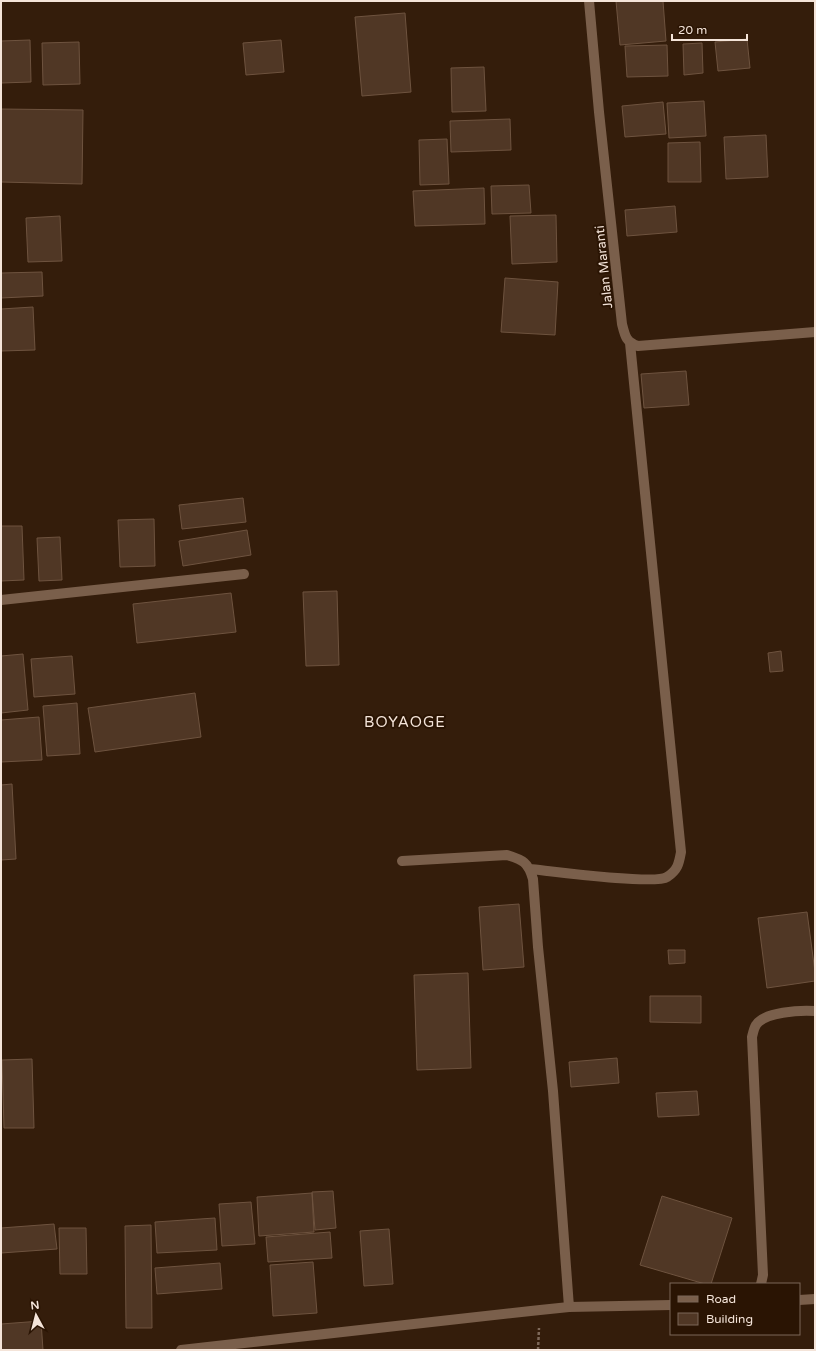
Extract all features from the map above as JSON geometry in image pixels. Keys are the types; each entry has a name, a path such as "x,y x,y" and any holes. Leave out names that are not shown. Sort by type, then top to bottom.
{"street":[{"name":"Jalan Maranti","path":"530,869 639,880 666,878 678,868 681,852 630,343 624,334 622,324 599,112 589,1"},
{"path":"630,343 638,346 815,332"},
{"path":"1,600 244,574"},
{"path":"402,861 507,855 523,860 530,869 533,879 553,1091 569,1307"},
{"path":"762,1283 763,1267 752,1037 756,1024 768,1016 794,1011 815,1011"},
{"path":"800,1300 815,1299"},
{"path":"181,1350 569,1307 670,1305"}],"building":[{"path":"616,1 663,1 666,41 620,45"},
{"path":"405,13 411,92 362,96 355,17"},
{"path":"747,39 750,68 718,71 715,42"},
{"path":"30,40 31,82 1,83 1,41"},
{"path":"281,40 284,72 246,75 243,43"},
{"path":"79,42 80,84 43,85 42,43"},
{"path":"702,43 703,73 684,75 683,44"},
{"path":"667,45 668,76 627,77 625,46"},
{"path":"484,67 486,111 452,112 451,68"},
{"path":"704,101 706,136 669,138 667,103"},
{"path":"663,102 666,134 625,137 622,106"},
{"path":"1,109 83,110 82,184 1,182"},
{"path":"510,119 511,150 451,152 450,121"},
{"path":"766,135 768,177 726,179 724,137"},
{"path":"447,139 449,184 420,185 419,140"},
{"path":"700,142 701,182 668,182 668,143"},
{"path":"529,185 531,213 492,214 491,186"},
{"path":"484,188 485,224 415,226 413,191"},
{"path":"675,206 677,232 627,236 625,210"},
{"path":"556,215 557,262 512,264 510,216"},
{"path":"60,216 62,261 28,262 26,218"},
{"path":"42,272 43,296 1,298 1,273"},
{"path":"505,278 558,282 555,335 501,332"},
{"path":"33,307 35,350 1,351 1,309"},
{"path":"686,371 689,405 644,408 641,374"},
{"path":"243,498 246,522 182,529 179,505"},
{"path":"154,519 155,566 120,567 118,520"},
{"path":"1,526 22,526 24,580 1,581"},
{"path":"247,530 251,555 183,566 179,541"},
{"path":"60,537 62,580 39,581 37,538"},
{"path":"337,591 339,665 306,666 303,592"},
{"path":"231,593 236,632 137,643 133,604"},
{"path":"781,651 783,671 770,672 768,653"},
{"path":"23,654 28,710 1,713 1,656"},
{"path":"72,656 75,694 34,697 31,659"},
{"path":"195,693 201,737 95,752 88,708"},
{"path":"77,703 80,754 47,756 43,706"},
{"path":"39,717 42,760 1,762 1,720"},
{"path":"12,784 16,859 1,860 1,785"},
{"path":"519,904 524,967 483,970 479,907"},
{"path":"807,912 815,981 767,988 758,918"},
{"path":"668,950 685,950 685,963 669,964"},
{"path":"468,973 471,1068 417,1070 414,975"},
{"path":"650,996 701,996 701,1023 650,1022"},
{"path":"617,1058 619,1083 571,1087 569,1062"},
{"path":"32,1059 34,1128 4,1128 2,1060"},
{"path":"697,1091 699,1115 658,1117 656,1093"},
{"path":"333,1191 336,1228 315,1230 312,1192"},
{"path":"312,1193 314,1232 259,1236 257,1197"},
{"path":"662,1196 732,1218 711,1283 702,1283 640,1265"},
{"path":"251,1202 255,1244 222,1246 219,1204"},
{"path":"215,1218 217,1250 157,1253 155,1222"},
{"path":"54,1224 57,1249 1,1253 1,1228"},
{"path":"151,1225 152,1328 126,1328 125,1226"},
{"path":"59,1228 86,1228 87,1274 60,1274"},
{"path":"389,1229 393,1284 364,1286 360,1231"},
{"path":"330,1232 332,1258 268,1262 266,1237"},
{"path":"313,1262 317,1313 273,1316 270,1265"},
{"path":"220,1263 222,1289 157,1294 155,1268"},
{"path":"41,1321 43,1350 1,1350 1,1324"}],"district":[{"name":"BOYAOGE","path":"405,722"}]}
